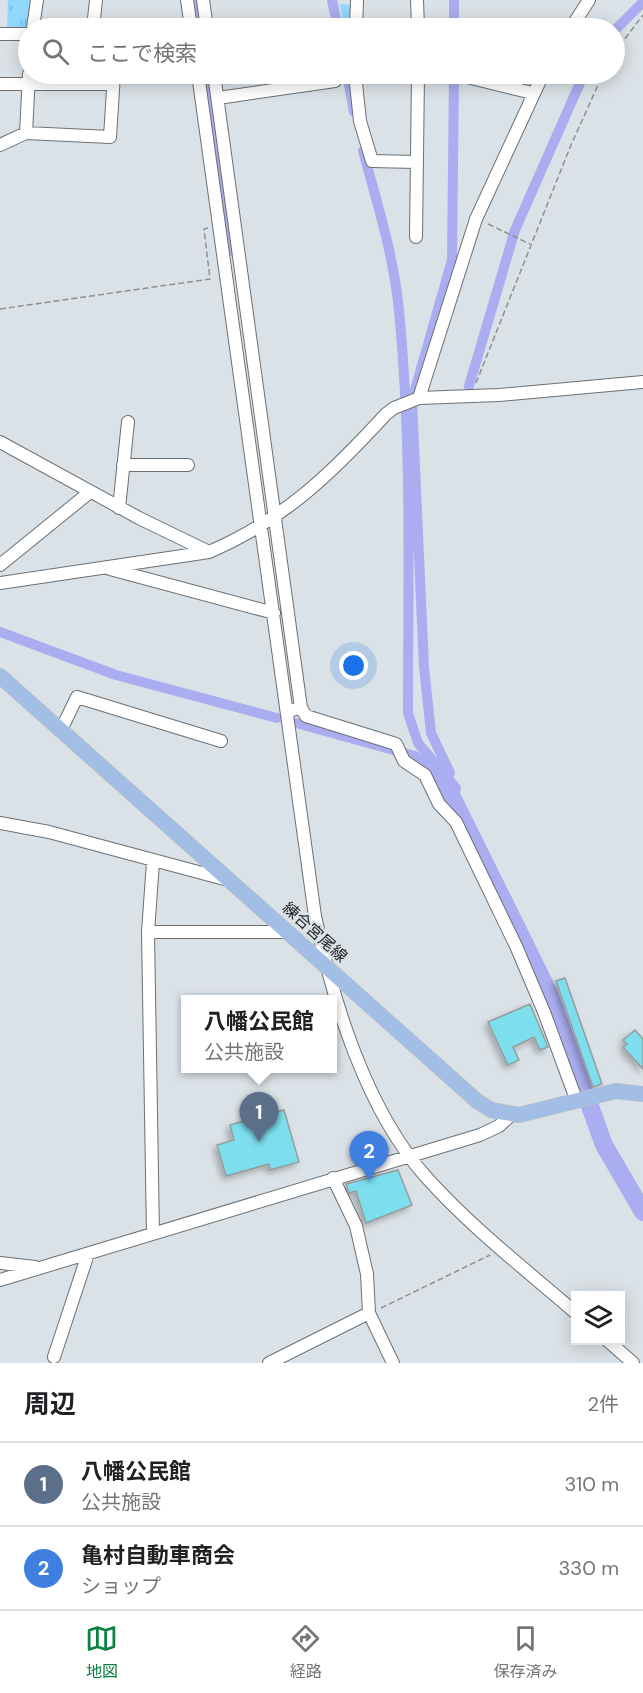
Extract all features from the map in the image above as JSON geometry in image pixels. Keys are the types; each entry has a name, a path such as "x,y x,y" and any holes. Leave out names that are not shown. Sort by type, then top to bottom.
{"main road":[{"name":"練合宮尾線","path":"0,676 477,1101 491,1110 511,1114"},
{"path":"511,1114 616,1090 643,1094"}],"street":[{"path":"34,18 37,0"},
{"path":"94,18 96,0"},
{"path":"187,0 190,18"},
{"path":"203,0 206,18"},
{"path":"356,18 357,0"},
{"path":"417,0 418,18"},
{"path":"578,18 590,0"},
{"path":"0,34 18,34"},
{"path":"0,84 18,80"},
{"path":"26,133 29,84"},
{"path":"0,145 26,133 110,137 114,84"},
{"path":"207,84 218,226 262,526 315,916 326,966 336,995"},
{"path":"210,84 218,98 301,708 306,716 396,744 404,761 425,775 439,804 456,822 516,946 544,1012 576,1099"},
{"path":"218,98 314,84"},
{"path":"356,84 360,121 372,161 416,162"},
{"path":"416,237 418,84"},
{"path":"496,84 532,93"},
{"path":"417,399 476,219 537,84"},
{"path":"0,583 209,552 262,526 295,504 339,466 394,408 417,399 471,397 643,382"},
{"path":"119,508 128,422"},
{"path":"0,442 119,508 209,552"},
{"path":"123,465 188,465"},
{"path":"0,565 90,492"},
{"path":"106,568 274,614"},
{"path":"62,730 77,697 221,741"},
{"path":"288,711 301,708"},
{"path":"0,823 49,832 153,862 229,880"},
{"path":"153,862 148,932 153,1234"},
{"path":"148,932 288,932"},
{"path":"337,997 371,1091 408,1155 463,1215 571,1309"},
{"path":"0,1280 480,1134 499,1126 511,1114"},
{"path":"333,1178 356,1226 367,1274 369,1313 393,1363"},
{"path":"54,1357 88,1254"},
{"path":"0,1263 41,1268"},
{"path":"268,1363 369,1313"},
{"path":"612,1345 633,1363"}],"path":[{"path":"625,39 643,15"},
{"path":"471,397 531,244 599,84"},
{"path":"476,219 531,244"},
{"path":"0,309 210,279 204,229 218,226"},
{"path":"369,1313 502,1249"}],"green space":[{"path":"8,0 33,0 31,18 18,18 18,29 7,30"},
{"path":"340,4 353,5 352,18 342,18"}],"building":[{"path":"565,978 602,1084 593,1087 556,981"},
{"path":"530,1004 548,1047 540,1050 534,1037 513,1047 519,1060 508,1065 488,1022"},
{"path":"635,1030 643,1039 643,1069 623,1047 627,1044 623,1040"},
{"path":"284,1110 299,1162 270,1170 269,1164 226,1176 217,1145 234,1140 230,1125"},
{"path":"398,1170 412,1205 366,1223 356,1191 349,1193 346,1184"}],"waterway":[{"path":"197,0 200,18"},
{"path":"332,0 336,18"},
{"path":"454,0 454,18"},
{"path":"625,20 643,2"},
{"path":"208,84 232,251"},
{"path":"349,84 354,112"},
{"path":"450,773 431,733 424,667 412,400 452,260 454,84"},
{"path":"469,386 515,230 580,84"},
{"path":"363,151 384,230 397,290 399,311 406,411 408,713 418,743 456,788 453,799"},
{"path":"0,632 116,675 277,718"},
{"path":"296,723 415,756 441,780"},
{"path":"441,780 453,799 549,993 604,1145 643,1212"}],"place":[{"name":"八幡公民館","path":"259,1142"},
{"name":"亀村自動車商会","path":"369,1181"}]}
